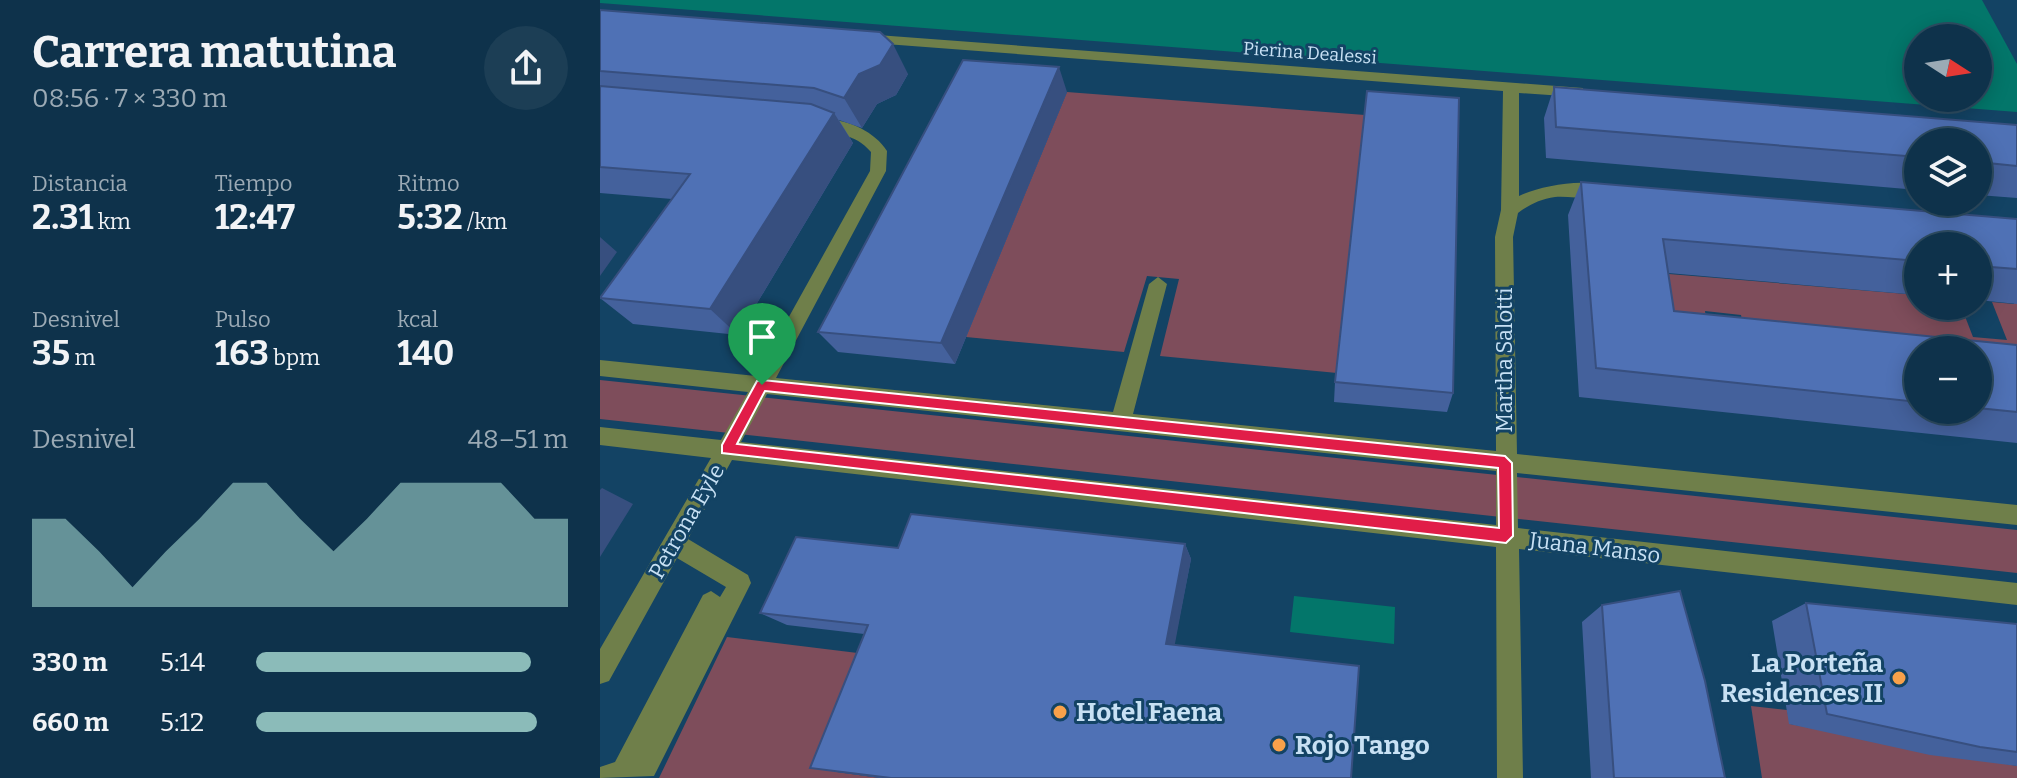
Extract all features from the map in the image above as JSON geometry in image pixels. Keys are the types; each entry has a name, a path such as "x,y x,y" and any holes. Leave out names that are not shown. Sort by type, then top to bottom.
{"street":[{"name":"Pierina Dealessi","path":"850,38 1590,93"},
{"name":"Martha Salotti","path":"1510,778 1504,226 1510,210 1511,87"},
{"name":"Petrona Eyle","path":"600,672 876,177 880,157 875,144 842,128 802,124"},
{"path":"1510,210 1528,197 1556,190 1620,193"},
{"path":"1120,423 1158,284"},
{"path":"600,368 2017,515"},
{"name":"Juana Manso","path":"600,436 2017,594"},
{"path":"613,776 645,767 740,583 674,543"},
{"path":"613,776 711,603"}],"shaded area":[{"path":"600,0 1982,0 2017,64 2017,112 1992,110 1992,24 1904,24 1904,103 600,3"},
{"path":"1067,92 1365,115 1337,373 1160,356 1179,279 1147,276 1124,352 966,337"},
{"path":"1645,272 1904,294 1904,320 1966,320 1973,336 1904,336 1904,350 1747,350 1741,315 1705,311 1710,346 1704,364"},
{"path":"2017,297 2017,378 1992,360 1992,339 2007,340 1992,302 2014,304"},
{"path":"600,380 2017,530 2017,573 600,419"},
{"path":"1294,596 1395,607 1394,644 1290,632"},
{"path":"727,637 882,656 837,772 880,778 659,778"},
{"path":"1751,706 1787,710 1790,724 2017,766 2017,778 1762,778"}],"building":[{"path":"600,10 880,32 893,44 880,65 859,74 844,98 814,88 600,71"},
{"path":"963,60 1059,67 941,343 818,332"},
{"path":"600,86 811,104 834,113 710,309 600,298 690,174 600,167"},
{"path":"1554,87 2017,125 2017,166 1992,163 1992,128 1904,128 1904,156 1556,127"},
{"path":"1367,91 1459,98 1453,393 1335,382"},
{"path":"1581,182 1904,209 1904,216 2017,219 2017,269 1992,267 1992,232 1904,232 1904,260 1663,239 1674,311 1926,336 1904,336 1904,401 1596,368"},
{"path":"1992,343 2017,345 2017,412 1992,409"},
{"path":"911,514 1185,544 1166,644 1359,666 1351,778 891,778 810,768 868,625 760,613 796,537 898,548"},
{"path":"1680,591 1705,681 1725,778 1614,778 1602,605"},
{"name":"La Porteña Residences II","path":"1806,603 2017,624 2017,752 1827,714"}],"place":[{"name":"La Porteña Residences II","path":"1899,678"},
{"name":"Hotel Faena","path":"1060,712"},
{"name":"Rojo Tango","path":"1279,745"}],"route":[{"path":"762,385 1505,463 1506,536 727,449 762,385"}]}
